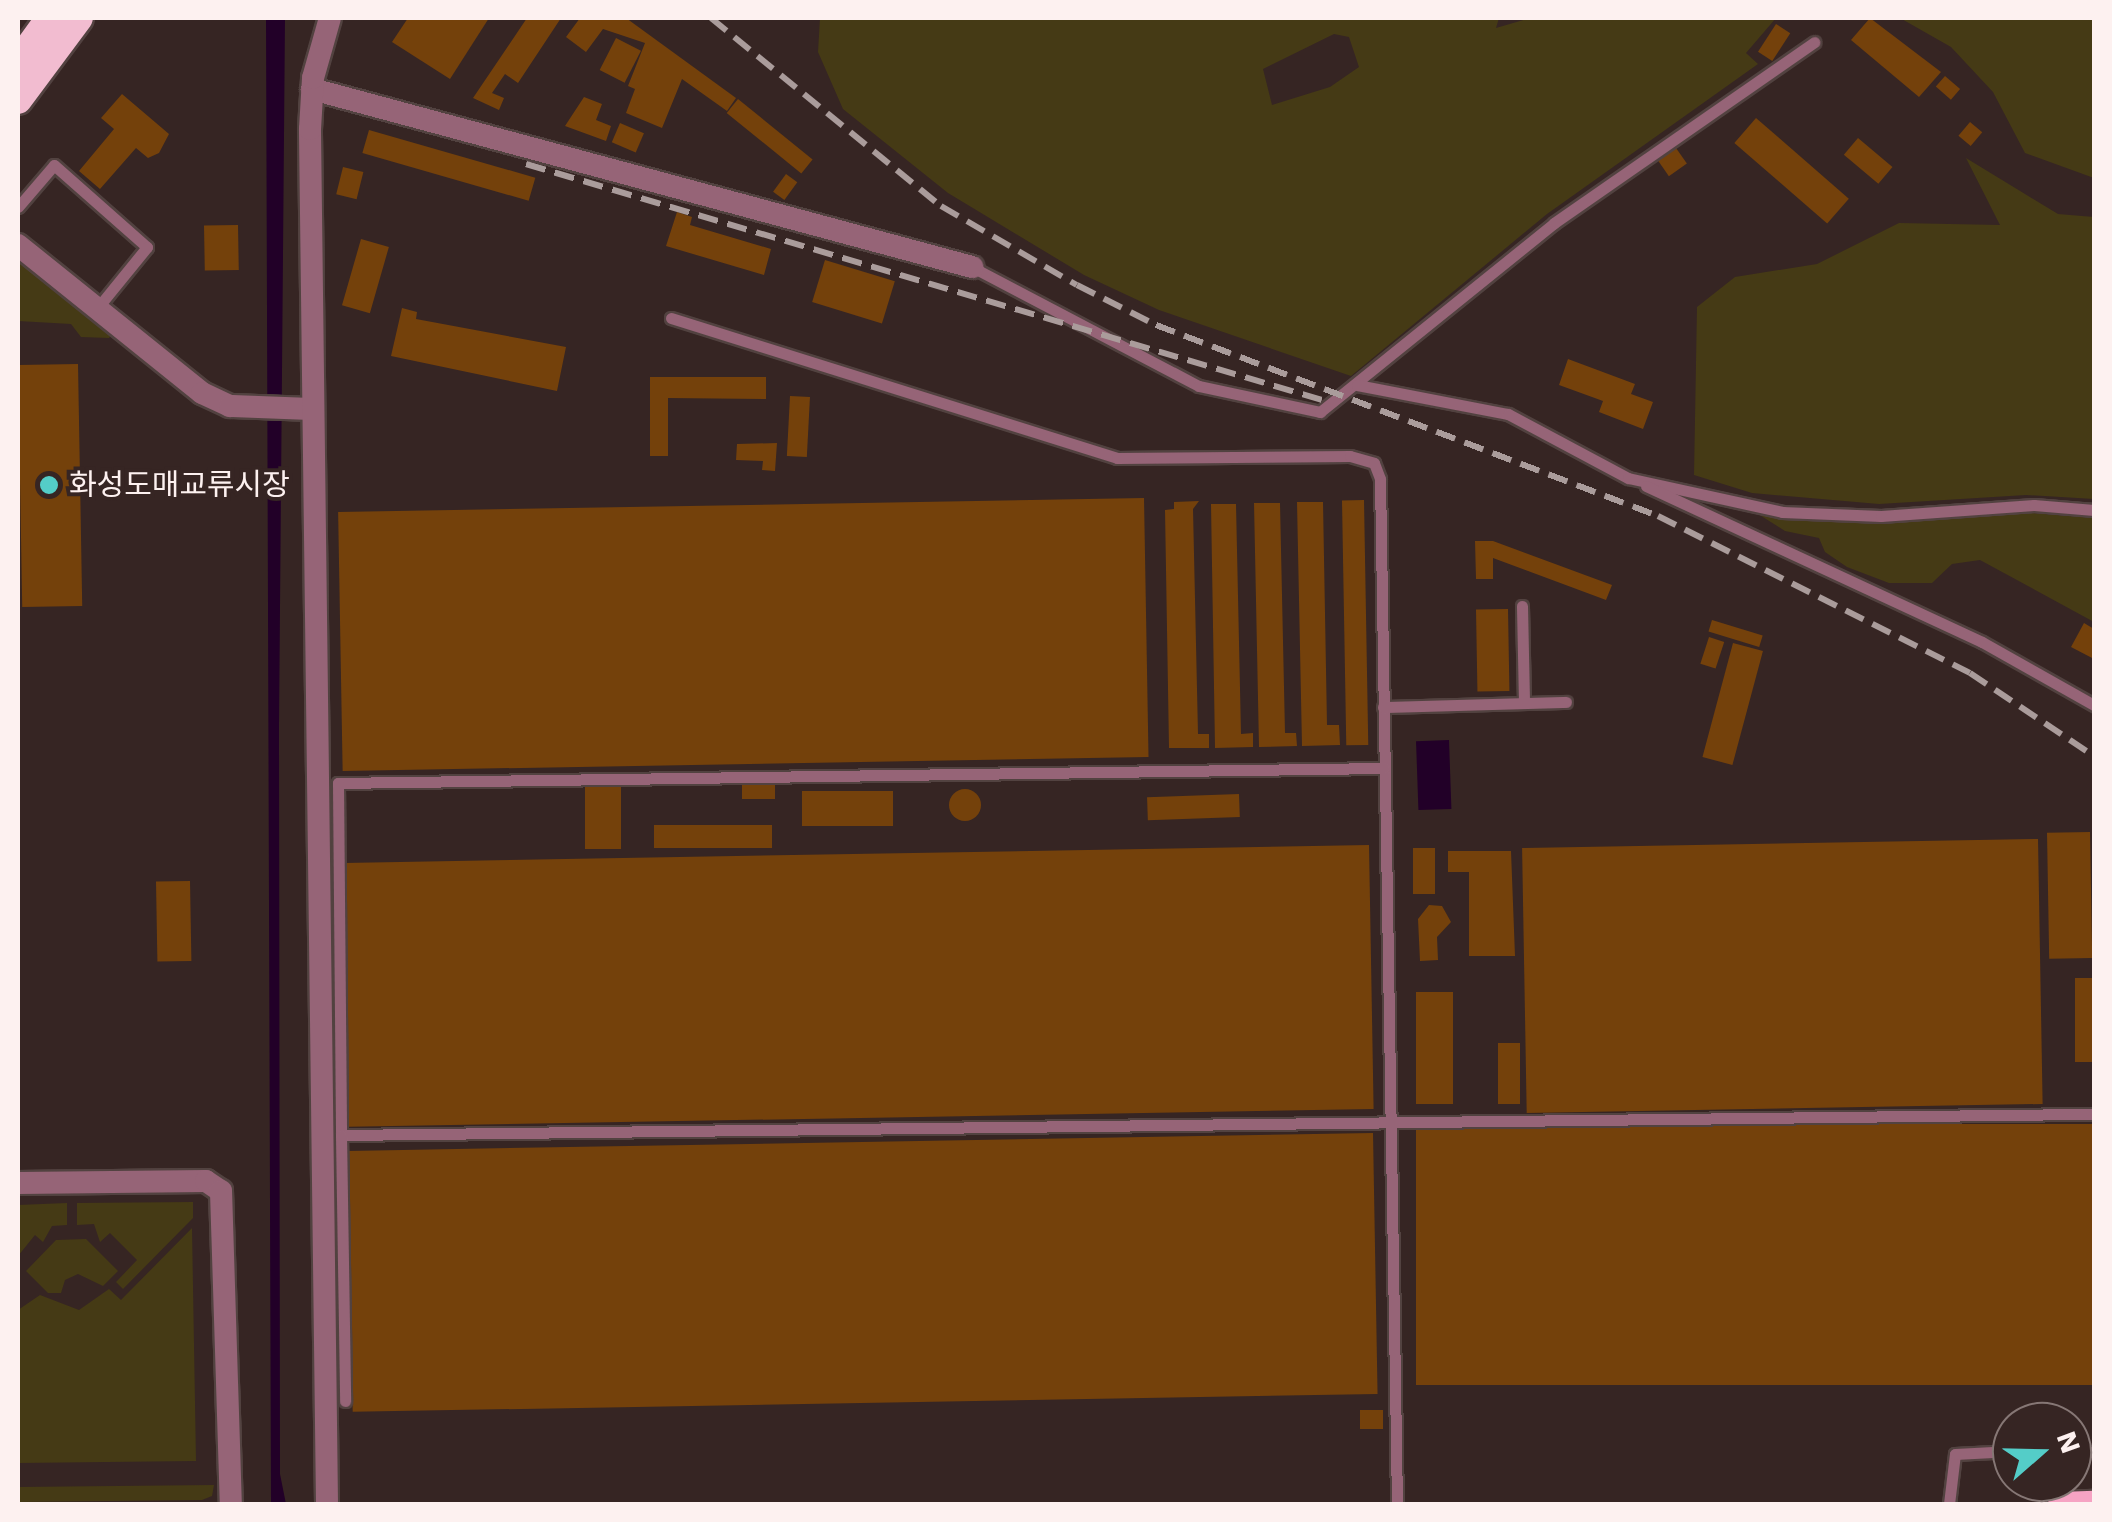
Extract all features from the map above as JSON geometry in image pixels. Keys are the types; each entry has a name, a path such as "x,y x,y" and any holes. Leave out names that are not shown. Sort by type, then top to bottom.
{"highway":[{"path":"18,62 50,18"},
{"path":"18,100 79,18"}],"main road":[{"path":"2060,1504 2094,1503"}],"street":[{"path":"327,1504 312,89 330,18"},
{"path":"312,89 972,267"},
{"path":"18,245 174,376 230,406 313,408"},
{"path":"18,1183 206,1181 221,1192 231,1504"}],"lane":[{"path":"972,267 1199,386 1320,412 1582,202 1814,42"},
{"path":"18,207 54,165 147,247 95,310"},
{"path":"671,318 1116,458 1350,456 1374,464 1393,707 1384,768 1397,1504"},
{"path":"1356,385 1508,414 1628,478 1982,642 2094,705"},
{"path":"1628,478 1782,512 1881,516 2034,504 2094,510"},
{"path":"1522,606 1524,703"},
{"path":"1393,707 1566,702"},
{"path":"345,1401 338,783 1384,768"},
{"path":"341,1134 2094,1114"},
{"path":"1948,1504 1955,1454 1992,1451"}],"shaded area":[{"path":"266,18 285,18 279,727 280,1474 286,1504 271,1504"},
{"path":"820,18 1499,18 1496,28 1530,18 1776,18 1746,53 1758,64 1547,214 1351,376 1159,310 1084,275 948,193 843,109 818,52","holes":["1334,34 1349,37 1359,67 1330,87 1272,105 1263,69"]},
{"path":"1900,18 2094,18 2094,178 2025,153 1993,92 1951,47"},
{"path":"1966,158 2058,214 2094,217 2094,499 2026,495 1879,504 1752,493 1694,475 1697,307 1735,277 1817,264 1899,223 2000,225"},
{"path":"18,254 112,334 109,338 81,337 71,324 18,321"},
{"path":"2032,513 2094,518 2094,622 1980,560 1952,564 1932,583 1889,583 1847,567 1825,552 1819,538 1785,531 1758,514 1882,522"},
{"path":"1449,740 1451,809 1418,810 1416,741"},
{"path":"193,1202 193,1218 123,1289 116,1282 137,1260 110,1233 100,1242 94,1224 77,1225 77,1203"},
{"path":"67,1203 67,1225 52,1226 43,1242 35,1235 18,1256 18,1205"},
{"path":"192,1228 196,1461 18,1463 18,1310 40,1295 79,1310 109,1289 121,1300"},
{"path":"86,1239 118,1271 103,1286 78,1274 65,1280 61,1293 48,1293 26,1271 56,1240"},
{"path":"214,1485 212,1496 202,1500 18,1502 18,1487"}],"building":[{"path":"408,18 489,18 450,79 392,42"},
{"path":"527,18 561,18 518,83 505,74 492,93 504,98 499,110 473,98"},
{"path":"580,18 626,18 736,98 727,111 682,79 662,128 626,113 635,89 628,86 645,43 603,29 586,52 566,37"},
{"path":"1870,18 1941,72 1919,97 1851,40"},
{"path":"1776,24 1790,33 1772,61 1758,52"},
{"path":"616,38 641,51 625,83 600,70"},
{"path":"1945,76 1960,89 1951,100 1936,87"},
{"path":"122,94 169,134 159,153 148,158 136,148 100,189 79,171 114,129 101,118"},
{"path":"584,97 602,104 596,120 611,126 606,141 565,126"},
{"path":"738,99 813,159 801,173 727,113"},
{"path":"1756,118 1849,199 1827,224 1734,143"},
{"path":"1970,122 1982,132 1971,146 1958,136"},
{"path":"620,123 644,133 636,152 612,142"},
{"path":"369,130 535,178 529,201 362,153"},
{"path":"1858,138 1892,167 1878,184 1844,155"},
{"path":"1676,148 1687,164 1669,176 1658,161"},
{"path":"343,167 363,172 357,199 336,194"},
{"path":"786,174 797,182 784,200 773,192"},
{"path":"677,212 692,217 690,225 771,249 764,275 666,246"},
{"path":"238,225 239,270 205,271 204,226"},
{"path":"361,239 389,247 370,313 342,305"},
{"path":"825,260 895,281 882,323 812,302"},
{"path":"402,308 417,312 416,319 566,347 557,391 391,356"},
{"path":"1568,359 1635,384 1631,394 1653,402 1643,429 1599,412 1603,401 1559,385"},
{"name":"화성도매교류시장","path":"78,364 82,606 22,607 18,365"},
{"path":"650,377 766,377 766,399 668,398 668,456 650,456"},
{"path":"790,396 810,397 807,457 787,456"},
{"path":"777,443 775,471 762,470 763,461 736,460 737,444"},
{"path":"1144,498 1149,757 343,771 338,512"},
{"path":"1342,500 1364,500 1368,745 1346,745"},
{"path":"1199,501 1193,509 1198,734 1209,734 1209,748 1169,748 1165,510 1174,509 1174,502"},
{"path":"1297,502 1323,502 1327,725 1339,725 1340,745 1302,746"},
{"path":"1254,503 1280,503 1285,733 1296,733 1297,746 1259,747"},
{"path":"1211,504 1236,504 1241,734 1253,733 1253,747 1215,748"},
{"path":"1475,541 1493,541 1612,585 1606,600 1493,558 1493,579 1476,579"},
{"path":"1508,609 1509,691 1477,692 1476,610"},
{"path":"1712,620 1763,635 1759,647 1708,631"},
{"path":"2084,623 2094,629 2094,659 2071,647"},
{"path":"1709,637 1724,642 1716,669 1700,664"},
{"path":"1733,643 1763,651 1732,765 1702,757"},
{"path":"742,783 775,783 775,799 742,799"},
{"path":"585,787 621,787 621,849 585,849"},
{"path":"965,789 977,793 981,805 977,817 965,821 953,817 949,805 953,793"},
{"path":"802,791 893,791 893,826 802,826"},
{"path":"1239,794 1240,817 1148,820 1147,797"},
{"path":"654,825 772,825 772,848 654,848"},
{"path":"2090,832 2092,958 2049,959 2047,833"},
{"path":"2038,839 2043,1104 1527,1113 1522,848"},
{"path":"1369,845 1374,1109 349,1127 344,863"},
{"path":"1413,848 1435,848 1435,894 1413,894"},
{"path":"1448,851 1511,851 1515,956 1469,956 1469,872 1448,872"},
{"path":"190,881 191,961 157,962 156,882"},
{"path":"1429,905 1442,906 1451,922 1437,937 1438,960 1420,961 1418,919"},
{"path":"2075,978 2094,978 2094,1062 2075,1062"},
{"path":"1416,992 1453,992 1453,1104 1416,1104"},
{"path":"1498,1043 1520,1043 1520,1104 1498,1104"},
{"path":"1416,1124 2094,1124 2094,1385 1416,1385"},
{"path":"1373,1133 1378,1394 353,1412 348,1151"},
{"path":"1360,1410 1383,1410 1383,1429 1360,1429"}],"railway":[{"path":"711,18 941,206 1077,285 1156,325 1658,516 1970,673 2094,756"},
{"path":"526,164 1322,400"}],"place":[{"name":"화성도매교류시장","path":"49,485"}]}
